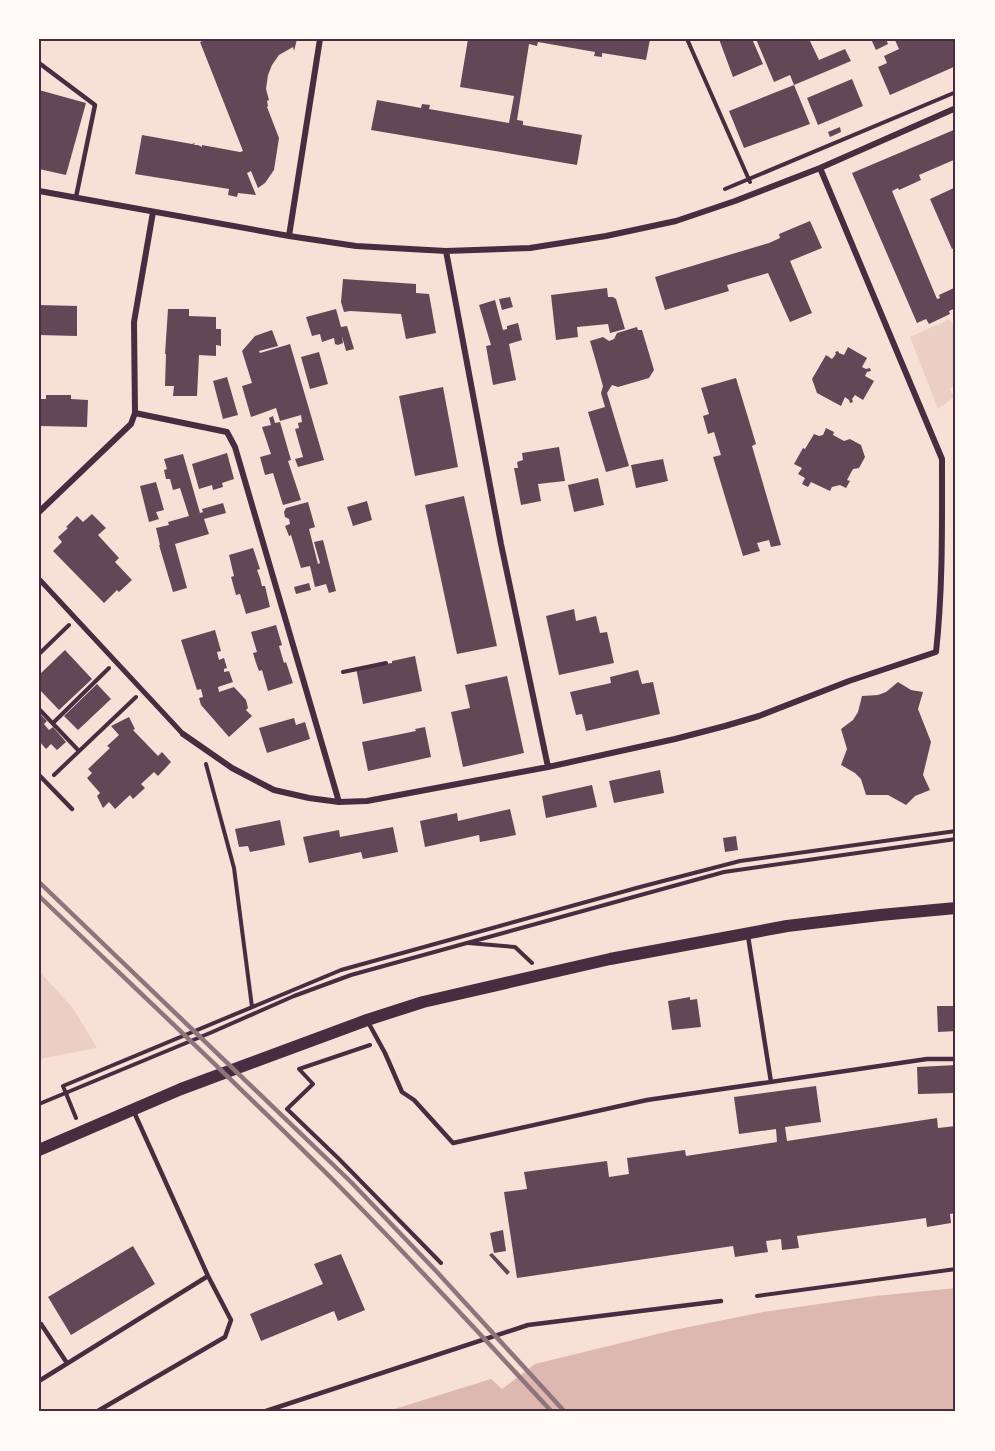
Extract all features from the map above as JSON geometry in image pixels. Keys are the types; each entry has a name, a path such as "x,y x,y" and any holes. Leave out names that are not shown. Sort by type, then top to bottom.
{"main road":[{"path":"39,1150 181,1089 367,1020 423,1002 610,959 787,926 956,908"}],"street":[{"path":"289,236 320,39"},
{"path":"39,191 356,246 446,251 530,248 606,236 676,220 820,168 956,108"},
{"path":"39,579 183,734 232,768 274,790 339,802 367,801 548,767 675,739 759,716 849,681 936,652 939,627 942,459 820,168"},
{"path":"39,512 131,424 135,413 134,322 153,212"},
{"path":"446,251 501,544 548,767"},
{"path":"135,413 227,432 235,447 339,802"}],"lane":[{"path":"39,63 95,105 76,197"},
{"path":"39,775 72,809"},
{"path":"748,933 771,1082"},
{"path":"367,1020 402,1092 414,1100 453,1143 647,1100 927,1059 956,1059"},
{"path":"96,1412 225,1337 231,1320 208,1276 133,1110"},
{"path":"39,1381 208,1276"},
{"path":"263,1412 528,1325 721,1301"},
{"path":"39,1325 67,1364"}],"path":[{"path":"687,39 755,193"},
{"path":"722,191 956,92"},
{"path":"39,654 76,619"},
{"path":"53,723 116,662"},
{"path":"343,672 386,663"},
{"path":"46,783 143,691"},
{"path":"39,709 79,751"},
{"path":"201,746 234,868 252,1007"},
{"path":"82,1132 63,1086 341,970 740,861 956,831"},
{"path":"39,1104 294,996 351,975 724,872 956,839"},
{"path":"464,943 515,947 547,973"},
{"path":"379,1042 299,1069 313,1083 287,1109 441,1263"},
{"path":"758,1296 956,1269"}],"shaded area":[{"path":"950,319 956,331 956,383 950,389 954,397 938,409 910,337"},
{"path":"39,971 73,1008 97,1048 39,1059"},
{"path":"956,1288 956,1412 385,1412 491,1379 502,1389 535,1364 674,1330 763,1312 875,1296"}],"building":[{"path":"208,39 297,39 294,51 293,47 279,55 268,75 267,107 279,138 274,170 265,183 258,188 251,171 247,173 256,195 238,193 237,197 228,195 229,189 135,174 142,135 195,143 194,145 202,147 202,145 243,151 200,42"},
{"path":"468,39 650,39 646,60 602,53 602,57 594,56 595,52 538,42 537,46 529,44 517,120 523,121 523,125 582,135 577,165 371,130 377,100 421,108 422,104 430,105 429,109 509,123 514,96 460,87"},
{"path":"719,39 752,39 763,64 733,77"},
{"path":"756,39 809,39 819,60 845,49 851,61 794,85 790,75 774,82"},
{"path":"871,39 886,39 888,44 876,50"},
{"path":"952,39 956,47 956,66 890,95 878,67 887,63 884,56 899,49 895,40"},
{"path":"852,79 863,106 818,125 807,98"},
{"path":"794,85 810,124 744,148 729,111"},
{"path":"39,90 86,103 66,175 39,169"},
{"path":"840,127 841,132 830,137 828,132"},
{"path":"956,129 956,159 919,175 921,180 892,191 937,299 940,298 939,295 956,287 956,308 949,311 950,314 929,324 926,319 917,323 852,173"},
{"path":"956,187 956,247 952,249 930,199"},
{"path":"810,221 822,248 790,261 812,313 790,322 768,273 727,285 729,291 665,310 655,277 769,243 780,238 779,234"},
{"path":"343,279 416,284 416,293 429,294 436,333 406,339 401,314 344,312 341,302"},
{"path":"607,288 608,297 616,299 625,329 610,333 608,324 577,327 578,337 556,340 551,295"},
{"path":"510,297 513,307 502,310 499,299"},
{"path":"495,300 503,330 507,329 507,326 518,323 522,340 509,344 516,380 493,385 486,346 491,345 479,305"},
{"path":"39,305 77,306 77,336 39,335"},
{"path":"168,309 189,309 189,316 216,317 216,329 221,329 221,346 216,345 216,356 199,355 197,396 173,396 174,386 165,386"},
{"path":"336,309 341,327 347,326 354,349 346,351 342,336 343,343 338,345 335,344 334,338 322,342 320,334 312,336 306,317"},
{"path":"637,327 638,330 642,330 654,370 649,378 618,387 612,385 607,393 629,466 606,472 588,412 605,407 601,393 603,386 590,341 603,337 609,341 614,339 617,333"},
{"path":"272,330 278,346 259,351 260,353 290,344 324,460 298,467 295,459 303,457 295,429 299,428 298,423 302,422 301,415 280,421 276,408 251,417 242,386 252,383 242,351 255,336"},
{"path":"848,347 867,358 862,367 870,368 871,371 865,376 874,381 863,400 855,395 853,402 850,403 845,397 841,406 817,393 812,379 826,355 832,359 838,351 844,355"},
{"path":"319,352 328,384 310,389 301,357"},
{"path":"227,377 238,415 223,419 213,381"},
{"path":"736,378 756,444 752,446 781,545 771,547 769,540 757,543 760,551 743,556 713,457 721,455 714,432 708,434 703,416 709,414 701,388"},
{"path":"443,387 458,467 415,476 399,396"},
{"path":"46,395 71,395 71,399 88,400 87,427 39,426 39,399 46,399"},
{"path":"273,416 275,423 280,422 291,460 288,461 301,500 283,505 273,473 265,475 260,457 271,454 262,427 271,425 269,418"},
{"path":"826,428 844,441 850,439 861,445 865,457 859,468 853,469 847,480 850,481 846,488 840,485 832,487 830,491 811,482 808,487 802,484 805,478 798,474 802,468 794,464 814,434 823,435"},
{"path":"559,447 565,481 538,484 541,501 521,505 514,468 518,468 517,462 523,460 522,453"},
{"path":"227,453 234,479 222,483 223,487 213,490 212,485 199,489 192,464"},
{"path":"183,454 200,513 203,512 202,509 223,503 226,513 204,519 209,534 175,544 187,588 173,592 156,528 189,516 180,488 173,490 170,479 166,479 164,470 167,469 164,459"},
{"path":"663,459 668,481 636,488 631,465"},
{"path":"598,478 604,505 574,512 568,485"},
{"path":"156,482 164,510 156,512 159,519 149,522 140,486"},
{"path":"464,496 497,646 457,654 425,505"},
{"path":"367,501 372,520 353,526 347,507"},
{"path":"308,502 315,527 309,529 318,564 320,563 314,542 323,540 336,591 329,593 326,584 315,587 310,566 301,568 291,535 289,536 285,526 290,524 289,519 285,517 286,508"},
{"path":"92,514 106,528 98,535 119,558 115,562 132,580 104,603 53,551 62,542 58,537 77,516 83,522"},
{"path":"253,548 260,569 257,570 262,586 265,586 270,607 246,614 240,594 236,595 231,577 234,576 229,555"},
{"path":"309,583 311,590 296,594 294,587"},
{"path":"574,609 576,621 596,616 600,633 607,632 614,663 559,675 546,616"},
{"path":"276,625 282,645 279,646 293,683 268,691 262,670 259,671 253,653 257,652 251,632"},
{"path":"215,630 221,651 217,652 219,660 224,658 227,668 224,672 229,671 233,682 218,687 219,692 234,687 246,700 248,708 246,710 252,716 229,737 201,705 199,698 203,697 201,689 197,690 181,640"},
{"path":"65,650 92,679 59,710 39,689 39,675"},
{"path":"415,656 422,691 363,704 356,668 392,663 392,661"},
{"path":"638,670 642,684 653,682 660,714 586,731 582,714 576,715 570,692 611,683 610,677"},
{"path":"507,676 524,753 463,767 451,712 470,708 465,685"},
{"path":"898,682 911,690 923,692 918,709 931,742 923,775 930,790 915,796 906,805 888,795 866,795 861,779 841,765 847,749 841,729 853,720 858,712 862,696 886,692"},
{"path":"97,684 111,699 78,730 64,716"},
{"path":"39,713 47,721 44,724 49,730 53,727 66,742 57,750 51,744 46,749 39,741"},
{"path":"129,717 135,729 133,730 158,756 162,752 171,762 158,776 154,772 141,784 145,788 133,799 130,795 115,809 109,802 103,808 97,796 100,793 87,778 92,773 88,769 110,748 107,746 119,735 111,726"},
{"path":"294,718 296,725 305,722 310,739 267,753 259,728"},
{"path":"425,727 431,757 368,771 362,742 416,731 415,729"},
{"path":"660,770 664,793 614,803 609,781"},
{"path":"592,785 597,807 546,818 542,796"},
{"path":"510,809 516,835 480,842 479,835 425,847 420,821 457,813 458,821"},
{"path":"280,820 285,845 250,852 248,846 239,847 235,829"},
{"path":"393,827 398,852 363,859 361,852 309,863 303,837 339,830 340,837"},
{"path":"736,836 738,850 725,852 723,838"},
{"path":"690,997 690,1000 697,999 701,1027 672,1030 668,1001"},
{"path":"937,1006 956,1006 956,1031 938,1032"},
{"path":"956,1065 956,1093 918,1094 917,1067"},
{"path":"816,1086 821,1122 785,1127 787,1141 937,1118 938,1128 956,1126 956,1213 950,1214 951,1223 927,1227 926,1218 797,1236 799,1248 782,1250 781,1239 766,1241 768,1252 735,1257 733,1246 517,1278 504,1192 527,1189 524,1172 607,1161 609,1177 629,1174 627,1158 685,1150 686,1156 777,1142 776,1129 739,1134 734,1097"},
{"path":"503,1230 506,1251 494,1253 490,1233"},
{"path":"133,1246 155,1284 71,1335 48,1297"},
{"path":"492,1253 510,1272 507,1275 489,1255"},
{"path":"341,1254 365,1310 338,1321 334,1311 261,1341 250,1314 323,1284 314,1264"}],"railway":[{"path":"39,882 351,1182 565,1412"},
{"path":"39,896 343,1190 552,1412"}]}
